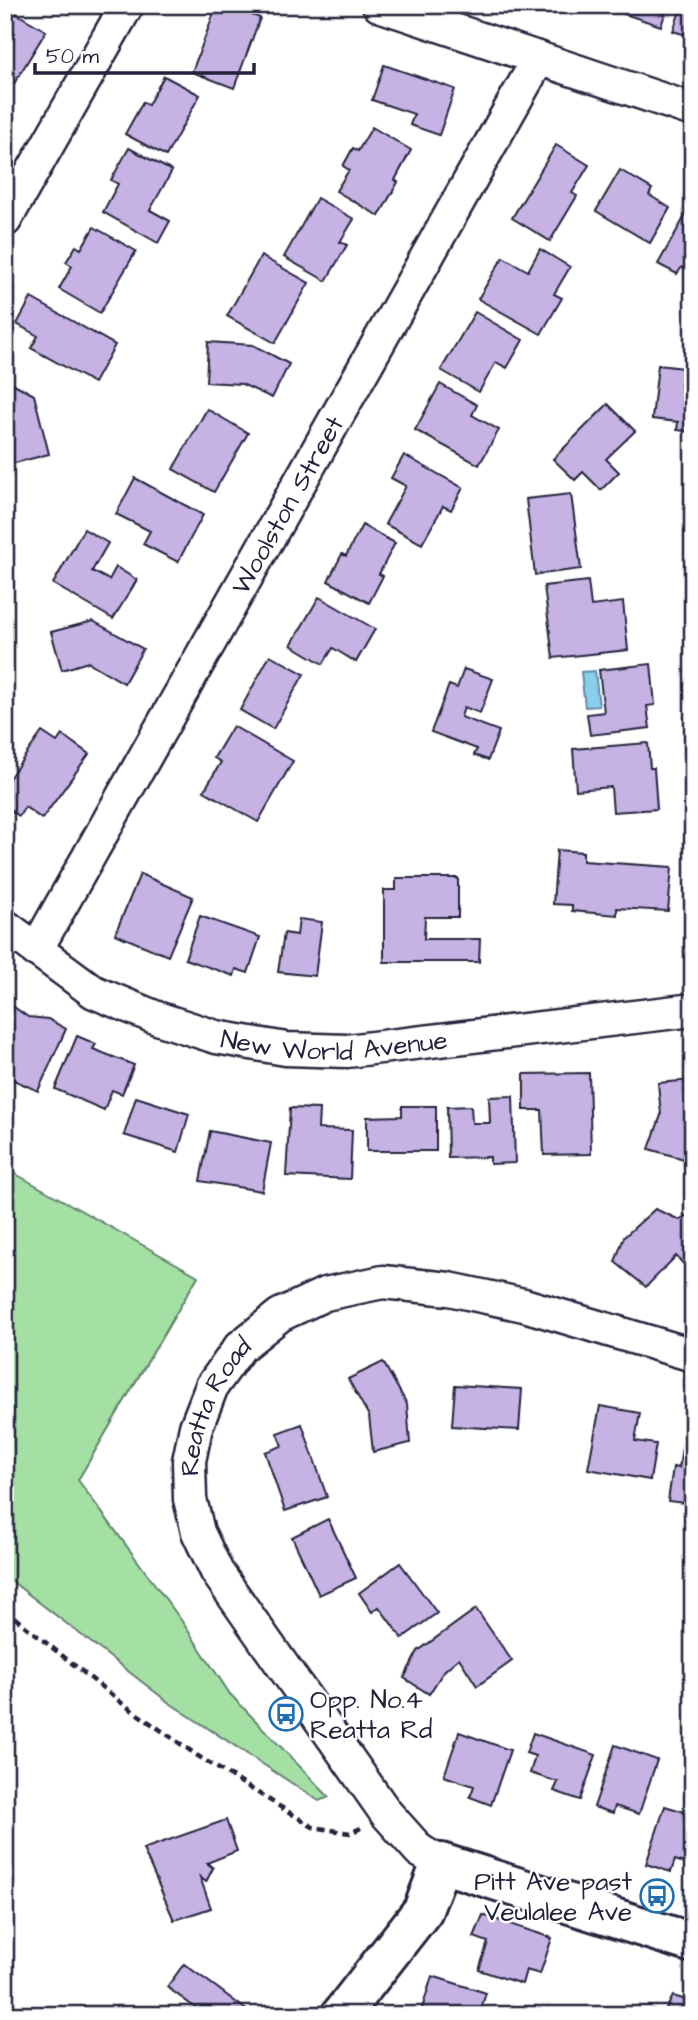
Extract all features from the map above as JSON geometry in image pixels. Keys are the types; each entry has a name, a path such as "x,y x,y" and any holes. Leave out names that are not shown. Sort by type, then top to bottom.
{"street":[{"path":"5,220 127,5"},
{"path":"379,5 693,110"},
{"name":"Woolston Street","path":"36,950 539,58"},
{"name":"New World Avenue","path":"5,926 94,992 156,1018 216,1037 286,1049 347,1051 693,1010"},
{"name":"Reatta Road","path":"441,1863 420,1851 386,1813 216,1572 198,1532 190,1499 189,1461 196,1427 212,1386 240,1347 280,1315 325,1294 383,1282 449,1289 524,1305 693,1355"},
{"path":"341,2015 423,1910 441,1863 693,1943"}],"path":[{"path":"5,1610 123,1704 198,1756 313,1827 350,1833 368,1825"}],"green space":[{"path":"5,1168 198,1276 78,1480 181,1620 230,1694 329,1797 319,1801 168,1702 5,1576"}],"water":[{"path":"595,671 599,706 585,707 581,672"}],"building":[{"path":"217,5 225,5 260,18 234,88 192,72"},
{"path":"597,5 668,5 661,26"},
{"path":"682,5 693,5 693,37 673,31"},
{"path":"12,11 46,31 12,87 5,83 5,14 9,16"},
{"path":"384,65 455,89 439,135 410,125 414,114 372,100"},
{"path":"164,76 200,95 166,156 125,134 143,102 148,105"},
{"path":"372,127 411,150 395,180 398,182 379,216 336,191 349,170 343,166 353,148 358,151"},
{"path":"556,145 589,165 572,193 577,196 550,241 512,218"},
{"path":"129,148 172,171 150,210 170,221 158,243 103,212 118,184 111,180"},
{"path":"620,170 652,189 649,195 670,208 650,243 596,211"},
{"path":"317,198 354,219 340,242 347,245 326,281 284,257"},
{"path":"693,202 693,273 682,267 677,274 658,264"},
{"path":"94,227 136,251 100,313 59,289 72,266 66,262 76,246 81,249"},
{"path":"540,249 570,267 554,294 562,298 541,334 478,299 503,257 528,271"},
{"path":"261,256 309,283 275,343 227,316"},
{"path":"31,298 115,345 94,383 31,348 38,336 17,324"},
{"path":"475,312 523,340 507,368 496,362 479,392 441,370"},
{"path":"208,342 253,345 289,364 272,398 242,384 206,382"},
{"path":"658,365 683,368 681,387 693,389 693,432 677,430 678,422 652,419"},
{"path":"5,379 34,395 49,454 11,464 5,443"},
{"path":"440,384 477,405 472,415 499,430 479,465 415,430"},
{"path":"608,404 635,431 606,459 619,472 601,490 583,472 575,480 553,459"},
{"path":"207,409 248,433 214,492 173,469"},
{"path":"404,455 463,488 451,510 443,506 422,544 385,524 406,486 391,478"},
{"path":"135,478 203,515 178,562 143,544 150,531 116,514"},
{"path":"571,494 581,569 535,575 526,499"},
{"path":"362,525 395,543 379,574 383,576 369,603 328,581 342,554 346,556"},
{"path":"84,529 108,543 92,571 109,580 116,567 137,580 113,619 53,584"},
{"path":"588,581 591,606 623,602 628,650 553,658 544,586"},
{"path":"319,597 375,629 356,662 333,648 323,664 291,645"},
{"path":"93,621 143,649 124,683 88,662 62,670 51,632"},
{"path":"270,655 304,674 273,729 240,710"},
{"path":"651,664 655,705 647,706 650,728 590,735 587,714 604,712 599,670"},
{"path":"464,669 493,679 480,713 464,707 461,717 499,731 488,760 474,755 477,749 431,732 449,685 457,688"},
{"path":"233,726 293,761 258,822 204,791 221,762 214,758"},
{"path":"42,732 57,742 62,735 89,754 42,819 25,807 19,816 5,806 5,784"},
{"path":"648,743 650,768 654,768 657,809 613,812 611,787 576,790 573,749"},
{"path":"557,850 583,852 583,861 672,867 668,911 617,908 617,915 572,911 572,905 553,904"},
{"path":"140,874 193,897 168,956 115,934"},
{"path":"396,878 458,878 458,917 425,917 424,939 480,939 479,962 384,962 384,890 396,890"},
{"path":"200,916 260,937 248,973 236,969 234,976 185,959"},
{"path":"299,919 322,922 315,976 278,972 284,933 297,935"},
{"path":"7,1002 28,1017 48,1019 66,1029 38,1091 5,1076"},
{"path":"77,1036 96,1044 93,1049 134,1065 122,1094 112,1090 104,1110 55,1089"},
{"path":"589,1073 591,1154 544,1155 542,1110 524,1110 524,1074"},
{"path":"693,1080 693,1136 684,1159 649,1149 661,1115 658,1083"},
{"path":"513,1096 515,1163 490,1164 490,1157 448,1158 447,1107 471,1106 472,1123 490,1123 489,1097"},
{"path":"136,1097 189,1114 178,1152 124,1135"},
{"path":"402,1106 436,1106 436,1151 367,1151 367,1117 402,1116"},
{"path":"290,1108 319,1109 318,1129 352,1130 350,1179 286,1176"},
{"path":"210,1131 271,1143 262,1191 200,1181"},
{"path":"655,1209 680,1220 687,1215 693,1221 693,1274 676,1256 646,1287 615,1262 624,1237"},
{"path":"383,1362 407,1404 410,1443 373,1452 369,1416 348,1379"},
{"path":"455,1385 522,1389 519,1430 452,1426"},
{"path":"600,1406 640,1413 635,1441 656,1444 650,1480 588,1469"},
{"path":"302,1424 327,1497 285,1511 265,1452 282,1446 277,1433"},
{"path":"684,1435 693,1437 693,1504 668,1501 673,1467 679,1468"},
{"path":"328,1519 356,1578 319,1595 292,1537"},
{"path":"400,1563 437,1613 402,1638 379,1607 372,1612 359,1593"},
{"path":"476,1609 512,1661 477,1686 459,1658 444,1671 429,1694 404,1678 418,1651"},
{"path":"459,1732 510,1750 491,1805 470,1797 474,1786 444,1776"},
{"path":"533,1733 596,1755 580,1800 554,1791 558,1782 530,1773 535,1756 526,1753"},
{"path":"615,1745 657,1760 639,1814 615,1806 613,1813 594,1807"},
{"path":"665,1806 691,1814 689,1822 693,1823 693,1866 675,1860 671,1872 646,1864"},
{"path":"226,1820 237,1851 207,1863 213,1868 206,1882 200,1877 211,1908 174,1920 143,1849"},
{"path":"483,1915 552,1938 540,1974 526,1970 522,1984 479,1970 488,1942 474,1937"},
{"path":"184,1964 253,2015 199,2015 201,2012 167,1987"},
{"path":"432,1976 486,1993 479,2015 420,2015"},
{"path":"673,1996 693,2002 693,2015 663,2015"}],"place":[{"name":"Opp. No.4 Reatta Rd","path":"286,1714"},
{"name":"Pitt Ave past Veulalee Ave","path":"657,1896"}]}
